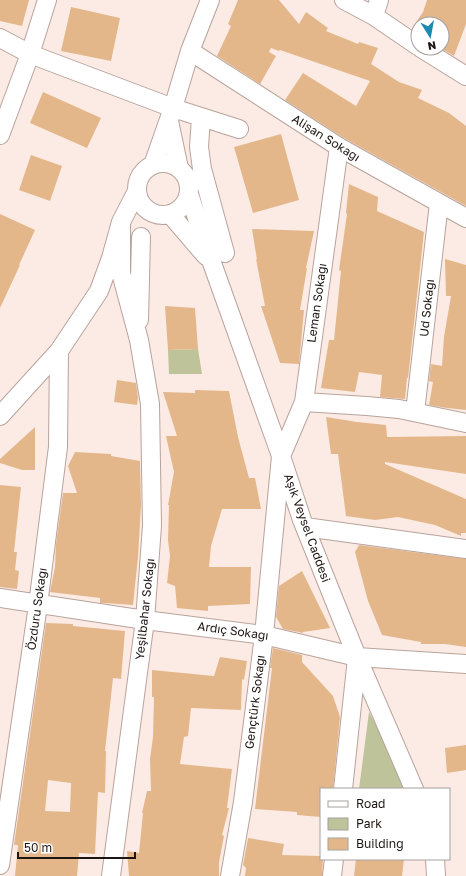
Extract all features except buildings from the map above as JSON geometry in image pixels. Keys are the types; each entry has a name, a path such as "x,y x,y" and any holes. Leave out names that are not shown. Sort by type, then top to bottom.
{"street":[{"path":"0,135 30,54 47,0"},
{"path":"153,165 171,114 190,52 210,0"},
{"path":"344,0 376,8 410,39"},
{"path":"0,38 30,54 171,114 201,117 239,128"},
{"name":"Alişan Sokağı","path":"190,52 339,147 466,218"},
{"path":"435,56 465,73"},
{"path":"171,114 179,168"},
{"path":"201,117 199,146 219,258"},
{"name":"Leman Sokağı","path":"281,456 304,402 339,147"},
{"path":"1,413 59,351 99,291 111,258 121,222 137,191 141,175 146,169 153,165 162,163 171,164 179,168 184,173 189,186 189,194 183,206 178,210 163,214 148,210 139,199 137,191"},
{"name":"Aşık Veysel Caddesi","path":"189,194 219,258 281,456 305,527 357,657 414,788"},
{"name":"Ud Sokağı","path":"415,412 438,203"},
{"path":"99,291 121,273 141,237 163,214"},
{"name":"Aşık Veysel Caddesi","path":"163,214 219,258"},
{"name":"Yeşilbahar Sokağı","path":"111,876 145,620 152,526 150,404 139,340 121,273 121,222"},
{"name":"Yeşilbahar Sokağı","path":"139,340 141,237"},
{"name":"Özduru Sokağı","path":"0,865 38,604 58,447 59,351"},
{"path":"304,402 399,409 466,423"},
{"name":"Gençtürk Sokağı","path":"230,876 242,802 264,635 281,456"},
{"path":"305,527 466,548"},
{"name":"Ardıç Sokağı","path":"0,598 145,620 264,635 357,657 466,664"},
{"path":"342,788 357,657"},
{"path":"332,876 334,860"},
{"path":"435,860 436,876"}],"green space":[{"path":"198,349 202,374 169,374 168,350"},
{"path":"369,712 388,750 403,788 359,788"}]}
